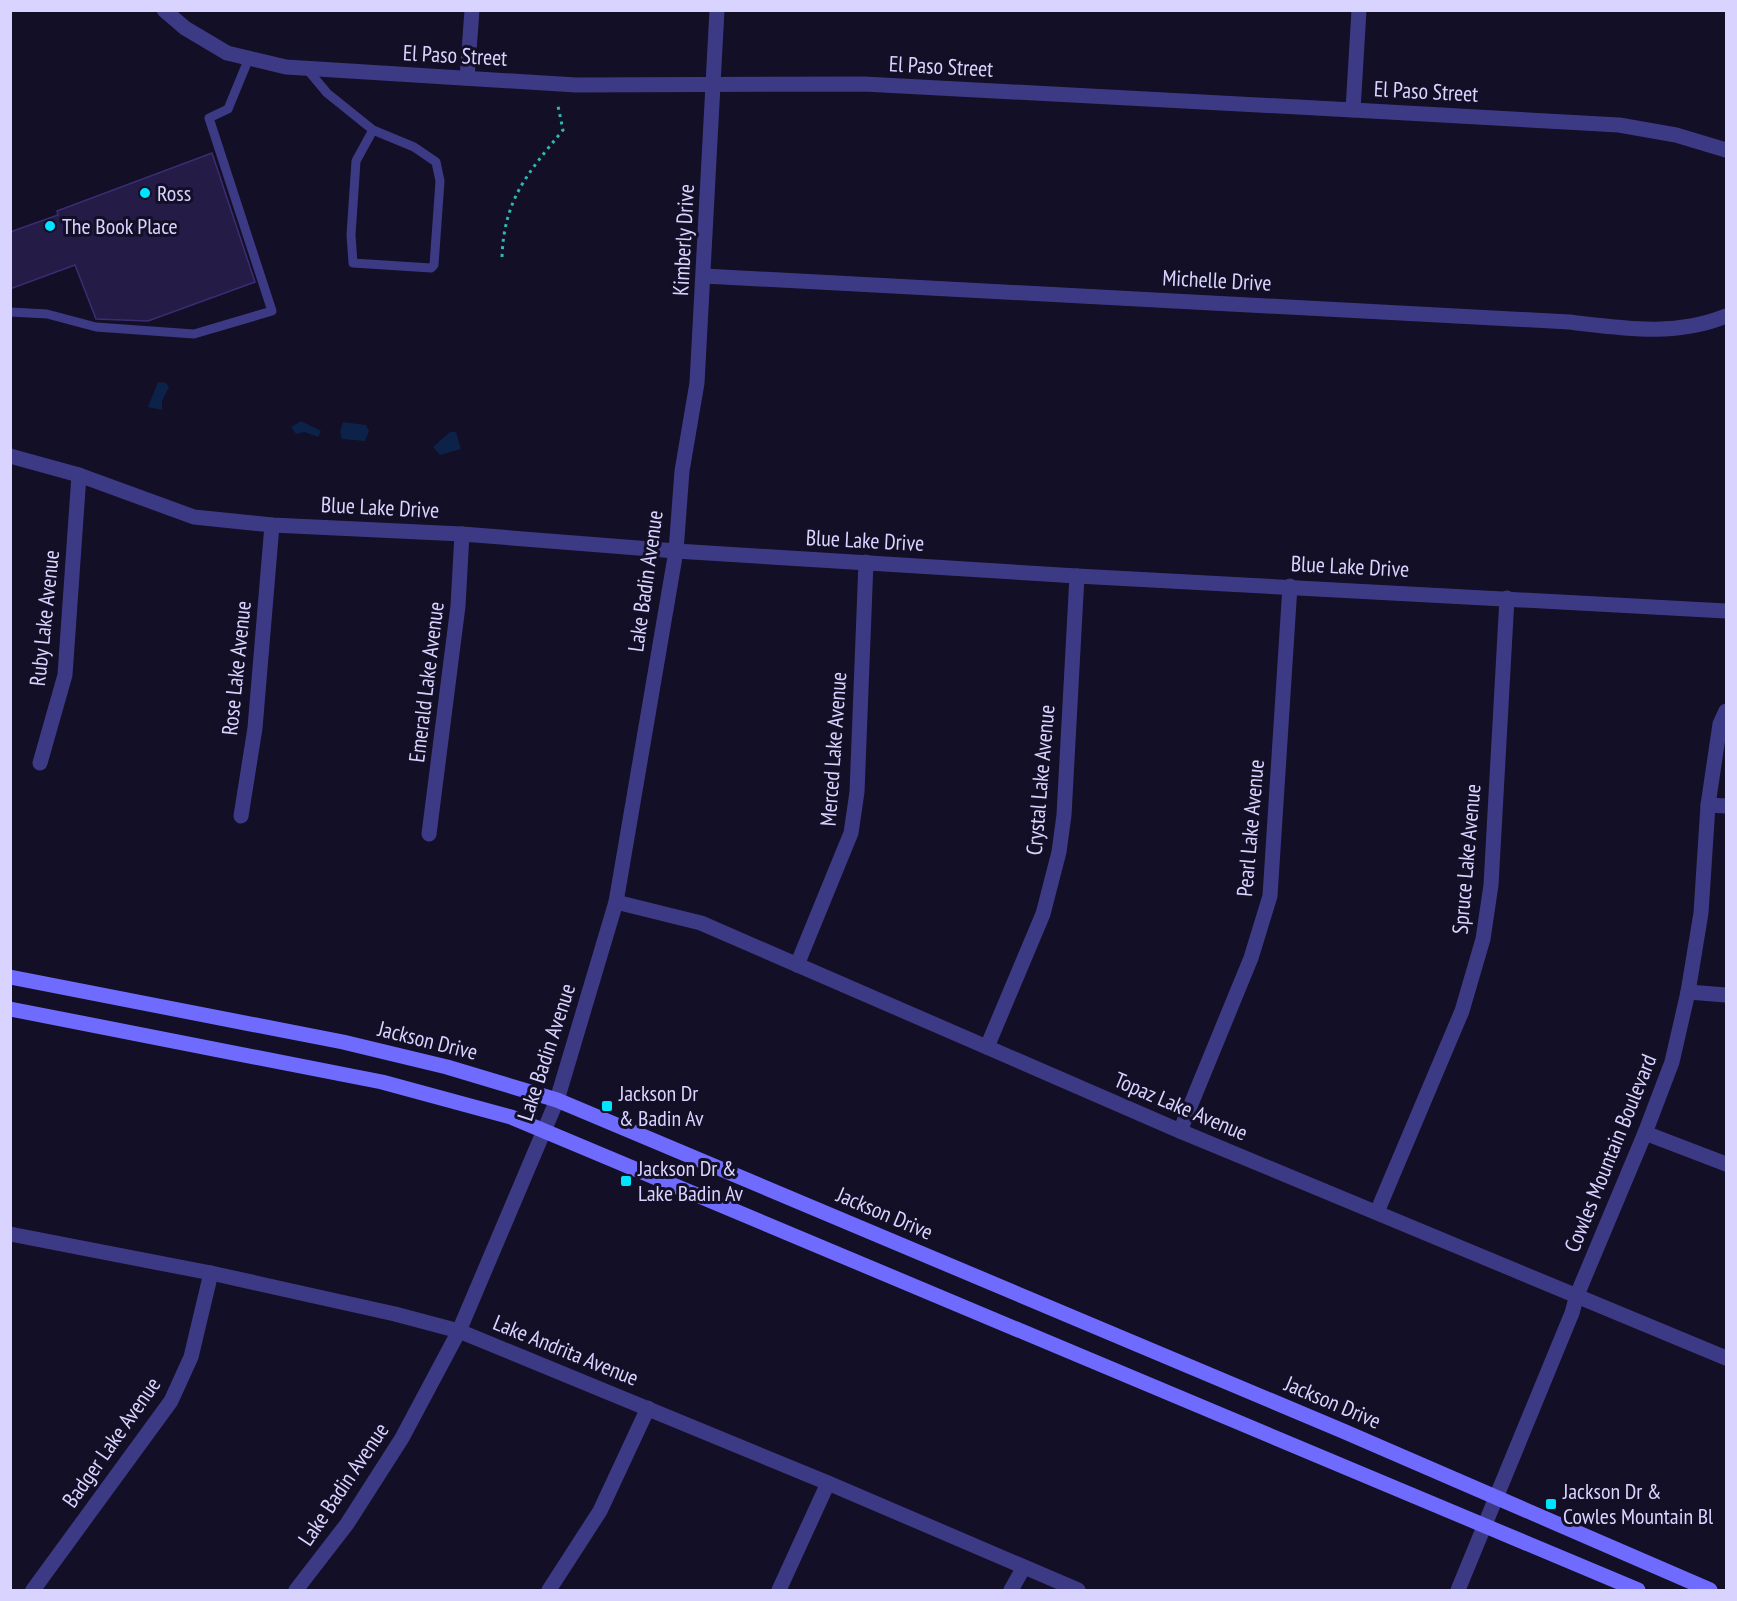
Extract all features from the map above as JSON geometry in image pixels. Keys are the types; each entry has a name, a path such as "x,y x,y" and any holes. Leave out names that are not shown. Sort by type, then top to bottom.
{"main road":[{"name":"Jackson Drive","path":"10,977 343,1042 447,1067 557,1100 1710,1590"},
{"path":"10,1009 382,1082 438,1096 545,1130 1638,1590"}],"street":[{"name":"El Paso Street","path":"164,10 185,28 227,52 286,68 576,85 864,84 1618,125 1676,135 1726,150"},
{"path":"467,78 472,10"},
{"name":"Kimberly Drive","path":"682,471 697,383 717,10"},
{"path":"1353,110 1359,10"},
{"name":"Michelle Drive","path":"704,276 1569,322 1665,330 1694,326 1726,316"},
{"name":"Blue Lake Drive","path":"10,456 79,475 194,517 272,525 462,534 676,551 1077,576 1726,611"},
{"name":"Lake Badin Avenue","path":"296,1590 347,1524 402,1438 459,1331 557,1100 616,902 676,551 682,471"},
{"name":"Ruby Lake Avenue","path":"40,763 65,675 79,475"},
{"name":"Rose Lake Avenue","path":"241,816 255,728 272,525"},
{"name":"Emerald Lake Avenue","path":"429,834 458,606 462,534"},
{"name":"Merced Lake Avenue","path":"797,965 852,833 857,792 866,562"},
{"name":"Crystal Lake Avenue","path":"987,1047 1043,914 1059,852 1064,815 1077,576"},
{"name":"Pearl Lake Avenue","path":"1180,1131 1251,958 1270,896 1290,586"},
{"name":"Spruce Lake Avenue","path":"1377,1212 1462,1011 1483,939 1491,885 1506,598"},
{"name":"Cowles Mountain Boulevard","path":"1458,1590 1672,1062 1688,992 1701,914 1708,805 1720,724 1726,711"},
{"path":"1708,805 1726,806"},
{"name":"Topaz Lake Avenue","path":"616,902 701,923 1180,1131 1726,1358"},
{"path":"1688,992 1726,994"},
{"path":"1645,1133 1726,1164"},
{"name":"Lake Andrita Avenue","path":"10,1234 211,1273 395,1314 459,1331 828,1483 1078,1590"},
{"name":"Badger Lake Avenue","path":"33,1590 171,1401 191,1357 211,1273"},
{"path":"549,1590 600,1511 648,1408"},
{"path":"779,1590 828,1483"},
{"path":"1011,1590 1024,1567"}],"lane":[{"path":"10,312 47,314 96,327 194,334 272,311 209,118 228,109 249,58"},
{"path":"307,69 327,93 373,130 414,147 436,162 440,181 434,265 431,268 353,263 351,235 356,161 373,130"}],"path":[{"path":"502,257 502,232 516,192 563,130 558,106"}],"water":[{"path":"158,382 166,383 169,387 162,401 162,410 148,407"},
{"path":"301,421 321,431 318,437 304,432 296,434 291,427"},
{"path":"343,422 366,425 369,431 365,441 342,439 340,432"},
{"path":"450,432 456,432 461,449 440,455 433,447"}],"building":[{"path":"212,153 255,282 148,321 96,319 75,265 10,289 10,232 58,215 57,211"}],"place":[{"name":"Ross","path":"145,193"},
{"name":"The Book Place","path":"50,226"},
{"name":"Jackson Dr & Badin Av","path":"607,1106"},
{"name":"Jackson Dr & Lake Badin Av","path":"626,1181"},
{"name":"Jackson Dr & Cowles Mountain Bl","path":"1551,1504"}]}
